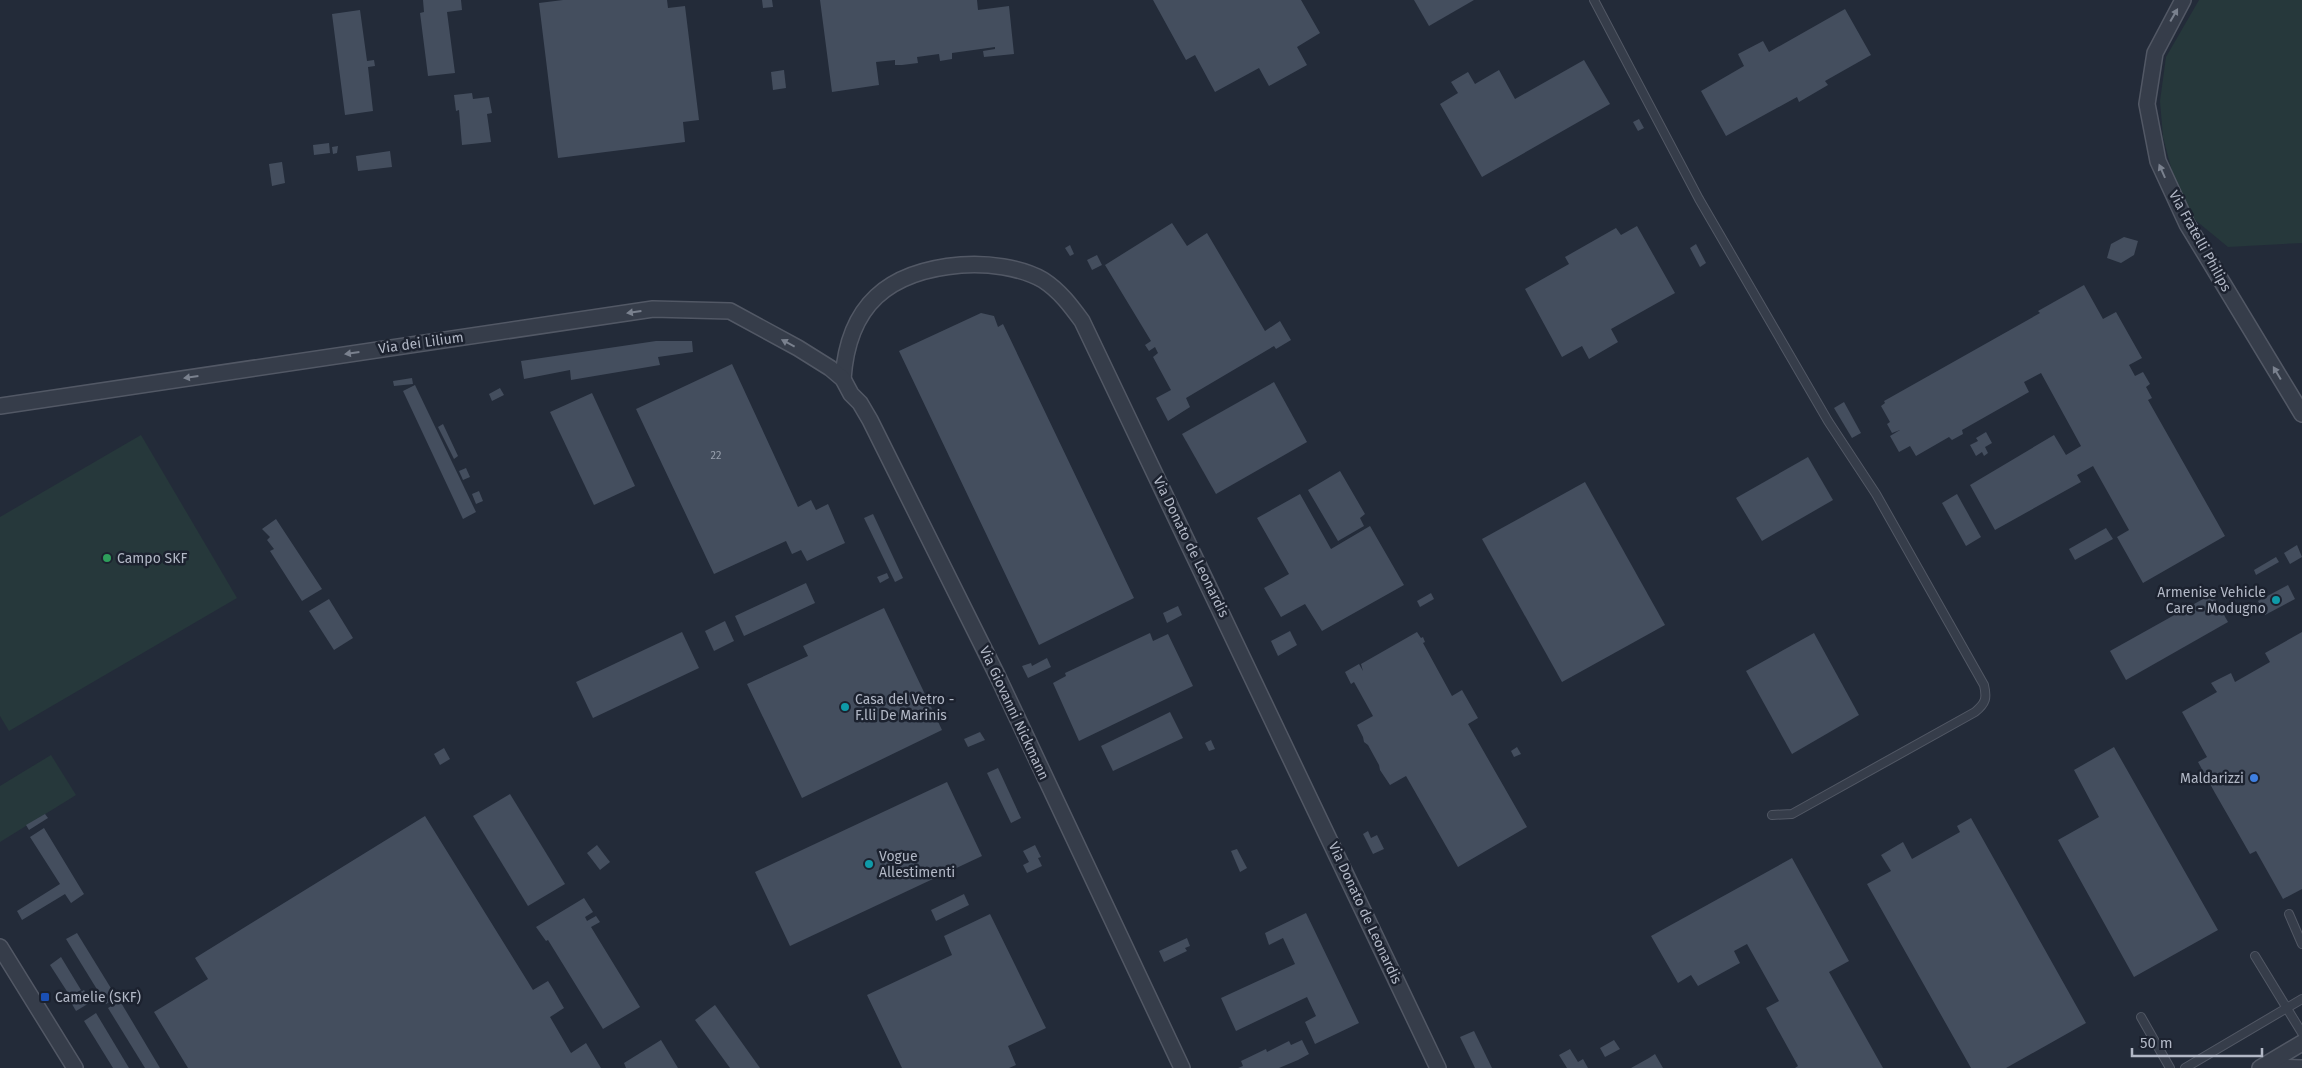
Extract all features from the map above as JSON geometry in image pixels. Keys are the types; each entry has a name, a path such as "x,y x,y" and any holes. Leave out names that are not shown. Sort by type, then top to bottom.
{"street":[{"name":"Via Fratelli Philips","path":"2183,0 2155,53 2147,104 2158,161 2187,224 2302,414"},
{"name":"Via Donato de Leonardis","path":"843,379 849,336 862,314 893,283 913,273 946,266 974,264 994,266 1042,280 1063,296 1087,330 1438,1068"},
{"name":"Via dei Lilium","path":"0,406 653,309 730,311 798,348 830,368"},
{"name":"Via Giovanni Nickmann","path":"830,368 843,379 851,394 860,403 870,420 997,675 1182,1068"},
{"path":"0,947 75,1068"},
{"path":"2261,1068 2302,1043"},
{"path":"2261,1068 2302,1068"}],"lane":[{"path":"1594,0 1699,199 1828,421 1876,494 1984,685 1986,697 1983,705 1975,712 1792,814 1772,815"},
{"path":"2289,914 2302,944"},
{"path":"2255,956 2302,1033"},
{"path":"2185,1068 2286,1006 2302,999"},
{"path":"2141,1017 2170,1068"}],"shaded area":[{"path":"2199,0 2302,0 2302,243 2228,247 2194,219 2173,175 2163,137 2160,101 2166,57"},
{"name":"Campo SKF","path":"141,435 237,598 9,731 0,716 0,517"},
{"path":"51,755 76,795 0,842 0,786"}],"building":[{"path":"423,0 461,0 462,10 447,12 455,73 428,76 420,13 424,12"},
{"path":"563,0 667,0 668,8 685,6 699,120 683,122 685,142 558,158 539,3"},
{"path":"762,0 772,0 773,7 763,8"},
{"path":"820,0 977,0 978,10 1009,6 1014,54 984,57 983,51 995,49 995,47 952,53 952,59 940,61 939,54 917,57 918,63 895,65 895,60 876,62 879,85 832,92"},
{"path":"1153,0 1301,0 1320,33 1297,47 1307,65 1269,86 1259,68 1215,92 1195,55 1186,60"},
{"path":"1414,0 1474,0 1429,26"},
{"path":"1845,9 1871,55 1825,81 1828,85 1799,102 1797,97 1726,136 1701,91 1744,66 1738,54 1763,41 1769,52"},
{"path":"360,10 367,61 374,60 375,66 368,67 373,111 345,115 332,14"},
{"path":"1584,60 1610,104 1482,177 1440,104 1458,93 1451,82 1468,72 1475,84 1499,70 1515,99"},
{"path":"784,70 786,88 773,90 771,72"},
{"path":"472,93 473,99 489,97 492,113 487,114 491,142 462,145 459,110 456,111 454,95"},
{"path":"1639,119 1644,128 1638,131 1633,122"},
{"path":"329,143 330,153 314,155 313,145"},
{"path":"338,146 337,153 333,154 332,147"},
{"path":"390,151 392,167 358,171 356,156"},
{"path":"282,162 285,183 272,186 269,164"},
{"path":"1172,223 1187,246 1207,233 1265,331 1280,321 1291,340 1276,349 1274,346 1186,398 1190,407 1168,421 1156,398 1171,390 1153,357 1158,353 1155,347 1149,351 1145,345 1151,341 1105,265"},
{"path":"1637,226 1675,293 1611,329 1618,342 1589,359 1582,346 1562,357 1525,289 1569,264 1565,257 1616,228 1621,235"},
{"path":"2124,237 2138,241 2134,255 2121,263 2107,258 2111,244"},
{"path":"1696,244 1706,263 1700,267 1690,248"},
{"path":"1070,245 1074,254 1070,256 1065,248"},
{"path":"1097,255 1102,265 1092,270 1087,260"},
{"path":"2084,285 2103,319 2116,312 2142,358 2129,365 2135,376 2143,372 2150,384 2146,387 2152,398 2148,400 2225,536 2143,583 2117,537 2129,530 2093,466 2077,475 2081,482 1995,530 1970,485 2054,435 2066,455 2081,446 2041,373 2024,382 2029,392 1962,430 1963,434 1952,440 1949,437 1916,456 1910,446 1899,452 1890,436 1900,430 1892,433 1887,424 1890,422 1881,406 1885,403 1884,401 2040,313 2038,311"},
{"path":"981,313 994,316 998,327 1003,324 1134,598 1039,645 899,351"},
{"path":"656,341 692,341 693,352 658,357 660,365 571,380 570,370 524,379 521,361"},
{"path":"732,364 798,507 811,500 816,510 828,504 845,543 807,561 801,550 792,554 786,541 714,574 636,409"},
{"path":"412,378 413,384 394,386 393,381"},
{"path":"1274,382 1307,442 1216,494 1182,434"},
{"path":"415,385 476,512 463,519 403,391"},
{"path":"500,388 504,395 492,401 489,394"},
{"path":"592,393 635,486 594,505 550,412"},
{"path":"1844,402 1861,433 1852,438 1834,408"},
{"path":"443,424 458,456 454,459 438,427"},
{"path":"1986,432 1992,443 1985,447 1988,453 1984,456 1982,452 1976,456 1970,445 1978,441 1976,438"},
{"path":"1808,457 1833,500 1762,541 1736,498"},
{"path":"466,468 470,477 463,480 459,471"},
{"path":"1340,471 1365,514 1360,518 1364,526 1338,541 1308,490"},
{"path":"1585,482 1665,625 1562,682 1482,539"},
{"path":"479,491 483,501 476,504 472,494"},
{"path":"1300,494 1331,549 1370,526 1404,585 1322,631 1305,604 1281,617 1264,588 1289,574 1257,518"},
{"path":"1957,494 1981,537 1966,546 1942,503"},
{"path":"873,514 903,578 895,582 864,518"},
{"path":"276,519 322,589 302,601 270,551 274,549 267,540 270,537 262,529"},
{"path":"2106,528 2113,539 2075,560 2069,549"},
{"path":"2297,545 2302,557 2290,564 2284,553"},
{"path":"2276,557 2279,562 2256,575 2254,570"},
{"path":"887,573 889,578 880,583 877,577"},
{"path":"806,583 815,603 744,636 735,616"},
{"name":"Armenise Vehicle Care - Modugno","path":"2288,585 2295,599 2265,615 2258,601"},
{"path":"1431,593 1434,599 1420,607 1417,601"},
{"path":"2212,594 2228,622 2126,680 2110,651"},
{"path":"329,599 353,638 334,650 309,611"},
{"path":"1178,606 1182,615 1167,623 1163,613"},
{"name":"Casa del Vetro - F.lli De Marinis","path":"884,608 942,730 802,798 747,684 808,656 803,646"},
{"path":"725,621 734,641 714,651 705,631"},
{"path":"1290,631 1297,645 1278,656 1271,641"},
{"path":"682,632 699,668 593,718 576,682"},
{"path":"1417,632 1421,638 1423,637 1425,642 1423,643 1452,696 1462,690 1478,718 1468,724 1527,827 1458,867 1406,776 1390,785 1380,770 1368,745 1364,742 1357,725 1373,716 1354,682 1351,684 1345,672 1359,664 1363,671 1361,664"},
{"name":"Maldarizzi","path":"2302,632 2302,889 2283,899 2256,851 2250,854 2198,762 2207,757 2182,712 2217,692 2211,683 2231,673 2235,682 2270,662 2265,653"},
{"path":"1150,633 1153,641 1168,634 1193,686 1079,741 1053,683 1066,676 1065,673"},
{"path":"1814,633 1859,715 1792,754 1746,671"},
{"path":"1047,658 1051,667 1028,678 1022,666 1031,663 1032,666"},
{"path":"1170,712 1183,738 1113,771 1101,746"},
{"path":"980,732 985,740 968,747 964,739"},
{"path":"1211,740 1215,749 1209,751 1205,743"},
{"path":"1517,747 1521,754 1514,757 1511,751"},
{"path":"2114,747 2218,930 2134,977 2058,840 2099,817 2074,770"},
{"path":"444,748 450,759 440,765 434,754"},
{"path":"998,768 1021,818 1011,823 987,773"},
{"name":"Vogue Allestimenti","path":"947,782 982,856 790,946 755,872"},
{"path":"510,794 565,884 528,906 473,816"},
{"path":"45,814 48,818 29,830 26,825"},
{"path":"425,816 533,990 548,981 553,989 564,1008 550,1017 571,1053 586,1043 601,1068 188,1068 154,1012 208,979 195,958"},
{"path":"1971,818 2086,1023 2006,1068 1971,1068 1867,884 1891,871 1881,855 1903,842 1912,859 1960,832 1957,826"},
{"path":"44,828 84,894 71,903 65,894 22,920 17,911 60,884 30,837"},
{"path":"1368,831 1371,838 1377,835 1384,849 1373,854 1363,834"},
{"path":"597,845 610,862 600,870 587,853"},
{"path":"1035,845 1041,857 1038,858 1042,866 1027,873 1023,865 1029,862 1023,851"},
{"path":"1237,849 1247,868 1240,872 1231,851"},
{"path":"1792,858 1849,961 1829,972 1883,1068 1795,1068 1798,1066 1766,1008 1779,1001 1747,944 1734,951 1740,963 1698,986 1691,975 1678,983 1651,936"},
{"path":"964,894 969,905 936,921 931,910"},
{"path":"584,898 593,912 585,917 587,921 596,916 600,922 591,927 640,1007 603,1029 548,940 546,941 536,927"},
{"path":"1306,913 1359,1023 1315,1044 1305,1022 1316,1016 1307,997 1236,1031 1221,998 1295,964 1283,938 1269,945 1265,933"},
{"path":"990,914 1046,1028 1008,1046 1016,1065 1009,1068 902,1068 867,995 952,955 944,936"},
{"path":"77,933 117,998 106,1004 66,939"},
{"path":"1187,938 1190,946 1185,948 1187,951 1164,962 1159,951"},
{"path":"61,957 81,990 70,996 50,965"},
{"path":"84,990 91,1002 76,1011 69,999"},
{"path":"120,1001 160,1068 145,1068 108,1008"},
{"path":"715,1005 760,1068 730,1068 695,1020"},
{"path":"96,1013 129,1068 113,1068 84,1021"},
{"path":"1474,1031 1492,1068 1475,1068 1460,1037"},
{"path":"661,1040 678,1068 626,1068 624,1063"},
{"path":"1302,1040 1309,1054 1298,1060 1279,1068 1238,1068 1243,1066 1241,1061 1266,1049 1267,1052 1289,1041 1291,1045"},
{"path":"1614,1040 1620,1049 1605,1057 1600,1048"},
{"path":"1570,1049 1578,1062 1583,1059 1588,1068 1567,1068 1559,1055"},
{"path":"1655,1054 1663,1068 1631,1068 1649,1058"}],"place":[{"name":"Campo SKF","path":"107,558"},
{"name":"Armenise Vehicle Care - Modugno","path":"2276,600"},
{"name":"Casa del Vetro - F.lli De Marinis","path":"845,707"},
{"name":"Maldarizzi","path":"2254,778"},
{"name":"Vogue Allestimenti","path":"869,864"},
{"name":"Camelie (SKF)","path":"45,997"}]}
